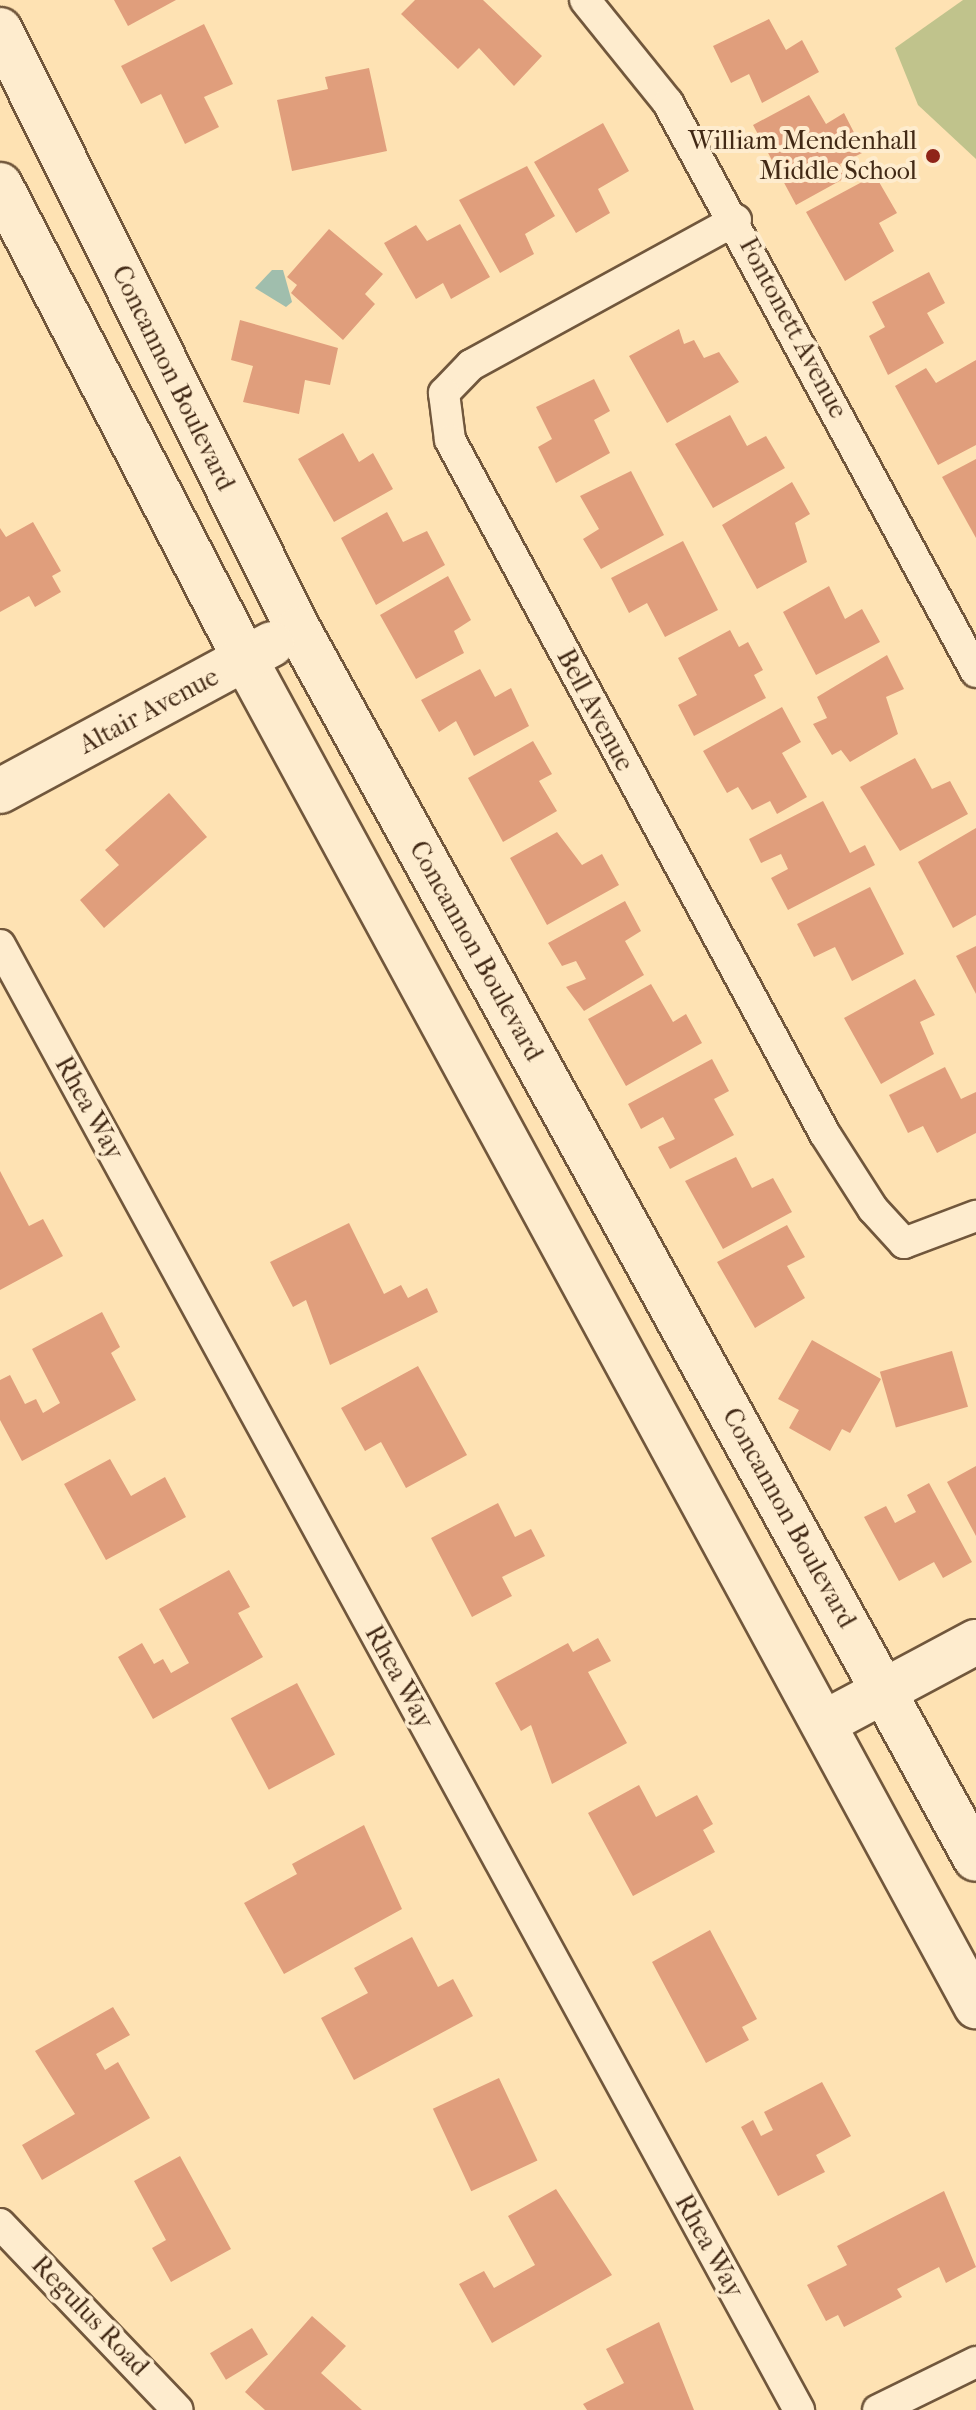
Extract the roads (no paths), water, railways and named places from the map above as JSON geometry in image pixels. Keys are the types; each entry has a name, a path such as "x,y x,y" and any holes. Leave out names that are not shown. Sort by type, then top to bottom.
{"main road":[{"name":"Concannon Boulevard","path":"0,30 298,629 976,1859"},
{"path":"0,185 245,659 976,2006"},
{"name":"Altair Avenue","path":"0,791 298,629"},
{"path":"824,1723 976,1642"}],"street":[{"name":"Fontonett Avenue","path":"585,0 668,103 736,220 976,672"},
{"name":"Bell Avenue","path":"736,220 471,365 444,393 450,440 825,1134 873,1209 904,1243 976,1216"},
{"name":"Rhea Way","path":"0,945 799,2410"},
{"name":"Regulus Road","path":"0,2224 178,2410"},
{"path":"878,2410 976,2362"}],"place":[{"name":"William Mendenhall Middle School","path":"933,156"}]}
